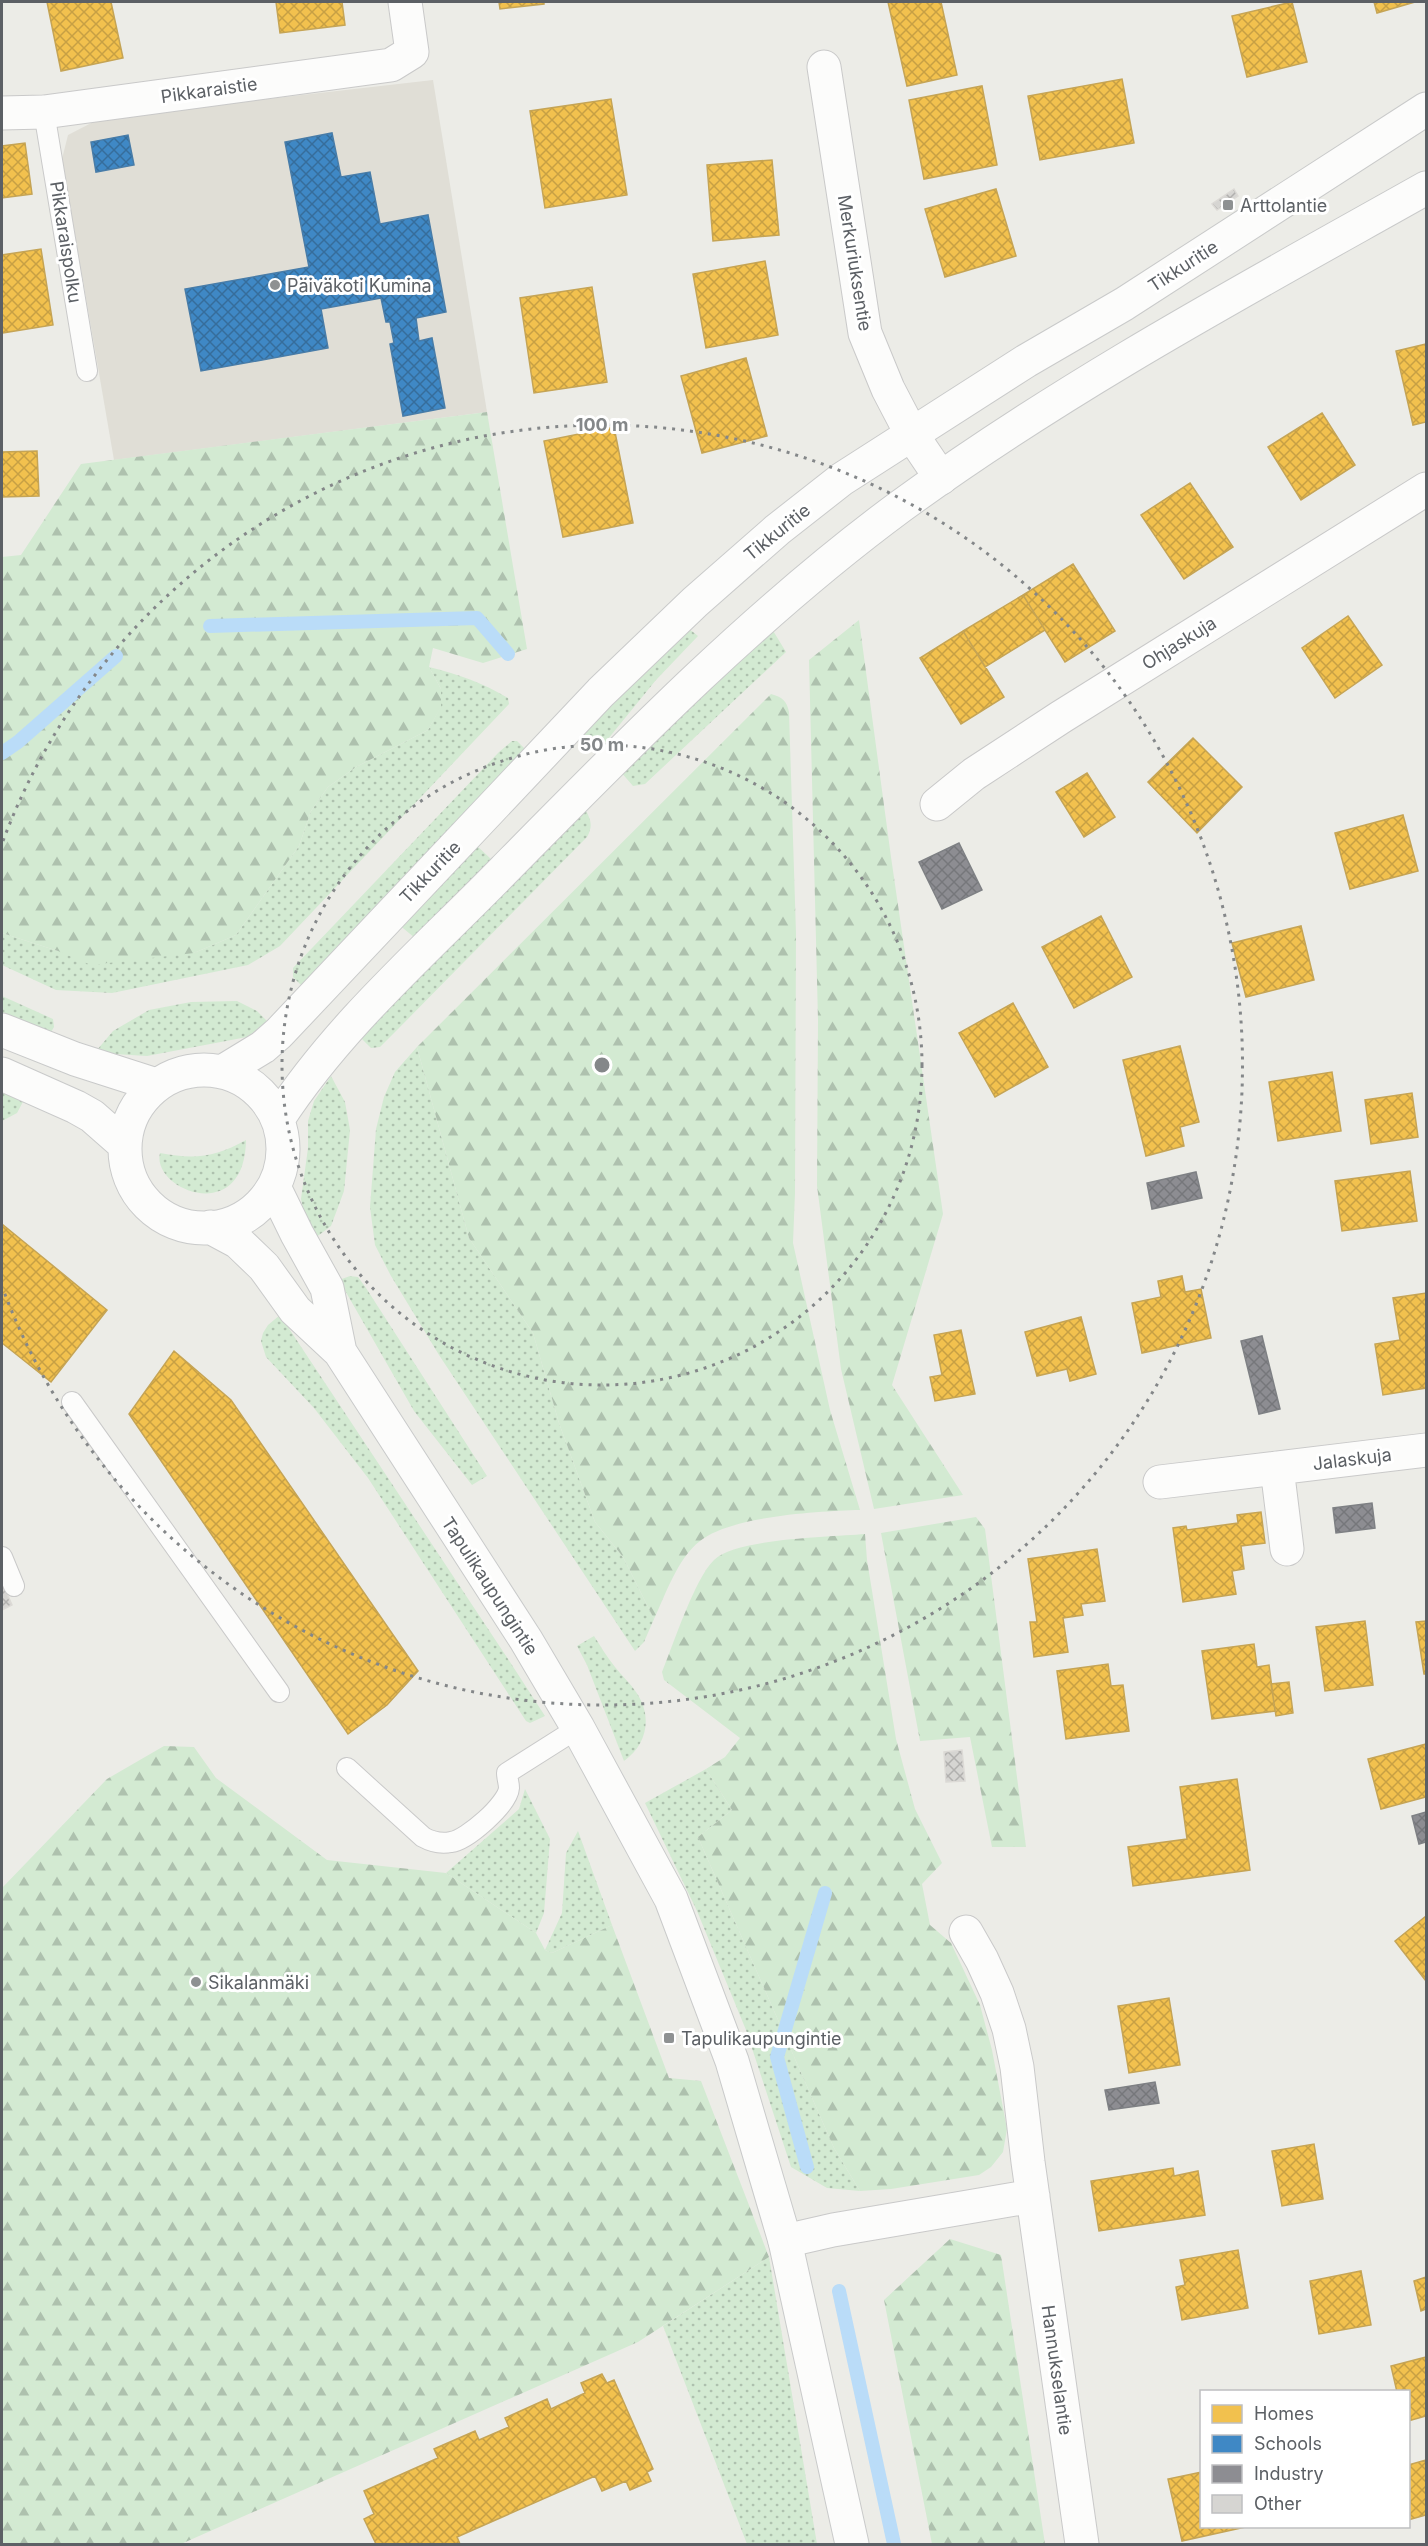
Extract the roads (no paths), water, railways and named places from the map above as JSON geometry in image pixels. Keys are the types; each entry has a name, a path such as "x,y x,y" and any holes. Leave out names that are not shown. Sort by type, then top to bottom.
{"main road":[{"name":"Pikkaraistie","path":"2,113 44,112 372,69 391,64 412,51 405,2"},
{"name":"Merkuriuksentie","path":"824,67 865,333 888,389 912,435 941,478"},
{"name":"Tikkuritie","path":"222,1072 263,1047 279,1033 536,759 643,650 777,530 842,479 1026,361 1124,304 1426,109"},
{"path":"278,1119 307,1075 378,996 640,733 789,596 855,542 941,478 1154,341 1426,188"},
{"name":"Ohjaskuja","path":"938,804 974,774 1061,717 1426,489"},
{"path":"2,1030 75,1059 156,1085"},
{"path":"200,1070 222,1072 243,1080 259,1092 278,1119 283,1164 275,1189 245,1215 210,1227 195,1229 168,1222 145,1205 130,1182 125,1145 129,1125 143,1100 156,1085 184,1072 200,1070"},
{"path":"2,1074 92,1116 125,1145"},
{"name":"Tapulikaupungintie","path":"275,1189 327,1288 340,1352"},
{"name":"Tapulikaupungintie","path":"210,1227 238,1242 264,1267 295,1310 340,1352 526,1640 578,1728 671,1899 732,2061 785,2241 852,2544"},
{"name":"Jalaskuja","path":"1160,1482 1426,1450"},
{"path":"1277,1468 1287,1549"},
{"name":"Hannukselantie","path":"966,1932 987,1971 1009,2029 1017,2067 1082,2544"},
{"path":"785,2241 833,2230 1033,2196"}],"lane":[{"name":"Pikkaraispolku","path":"44,112 87,372"},
{"path":"72,1402 279,1692"},
{"path":"2,1557 14,1586"},
{"path":"346,1768 423,1837 434,1842 453,1842 466,1836 502,1803 509,1789 507,1773 578,1728"}],"waterway":[{"path":"210,626 477,618 508,654"},
{"path":"2,753 18,742 116,656"},
{"path":"807,2167 777,2057 825,1893"},
{"path":"839,2291 894,2544"}],"place":[{"name":"Arttolantie","path":"1228,205"},
{"name":"Päiväkoti Kumina","path":"275,285"},
{"name":"Sikalanmäki","path":"196,1982"},
{"name":"Tapulikaupungintie","path":"669,2038"}]}
